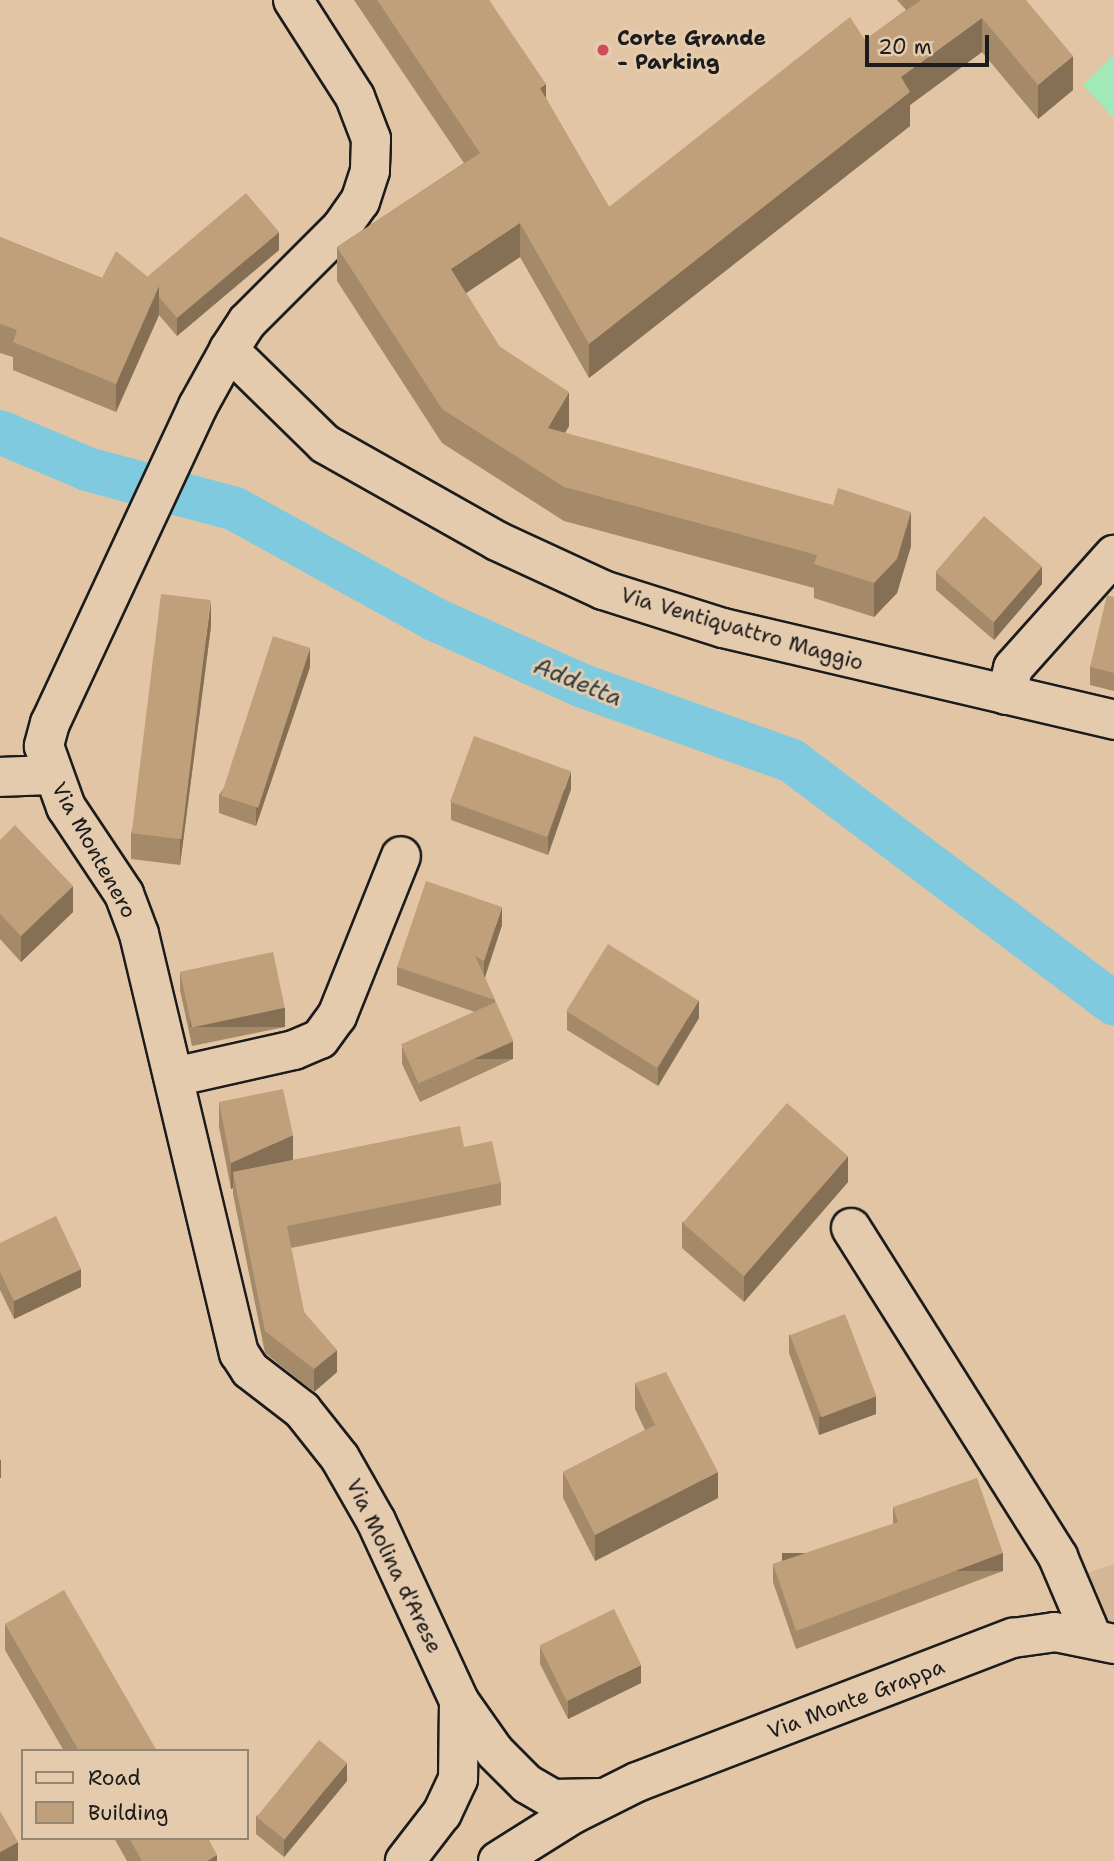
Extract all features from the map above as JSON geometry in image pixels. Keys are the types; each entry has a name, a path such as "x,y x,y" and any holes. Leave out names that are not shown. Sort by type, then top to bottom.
{"street":[{"name":"Via Montenero","path":"225,1297 139,934 128,904 66,807 52,775 44,746 50,723 121,571 198,407 229,350 247,322 342,227 360,201 370,171 371,139 355,97 293,0"},
{"name":"Via Ventiquattro Maggio","path":"229,350 326,444 497,541 603,590 723,628 1114,720"},
{"path":"1006,695 1013,667 1114,555"},
{"path":"0,777 52,775"},
{"path":"174,1077 294,1049 320,1039 337,1016 401,856"},
{"path":"851,1228 1058,1557 1103,1640"},
{"name":"Via Molina d'Arese","path":"225,1297 235,1342 250,1370 302,1410 340,1458 376,1521 459,1701 458,1779 442,1813 405,1861"},
{"name":"Via Monte Grappa","path":"603,1798 1013,1638 1055,1632 1103,1640"},
{"path":"459,1701 495,1752 527,1784 553,1799 603,1798"},
{"path":"498,1861 603,1798"}],"shaded area":[{"path":"1114,1564 1114,1669 1055,1584"}],"green space":[{"path":"1114,54 1114,119 1083,85"}],"building":[{"path":"377,0 489,0 546,84 540,88 609,207 850,17 865,40 921,0 1026,0 1073,56 1038,85 982,18 901,77 910,92 589,344 520,223 451,269 499,346 569,392 548,428 833,505 838,488 911,512 897,559 874,583 814,564 817,555 564,487 442,409 337,247 480,153"},
{"path":"246,193 279,232 177,318 159,297 159,286 147,277"},
{"path":"0,237 102,278 116,251 159,286 116,384 13,342 17,330 0,324"},
{"path":"984,516 1042,567 994,622 935,572"},
{"path":"161,594 211,600 181,839 132,833"},
{"path":"1107,595 1114,597 1114,673 1090,667"},
{"path":"273,636 310,648 258,808 221,796"},
{"path":"474,736 571,771 547,837 450,802"},
{"path":"15,825 73,886 21,936 0,914 0,840"},
{"path":"426,881 502,907 484,961 475,956 495,1000 397,967"},
{"path":"608,944 699,1001 657,1068 566,1011"},
{"path":"273,952 285,1008 192,1028 180,972"},
{"path":"496,1002 513,1041 418,1084 401,1044"},
{"path":"283,1089 293,1135 231,1163 219,1102"},
{"path":"787,1103 848,1156 744,1276 683,1223"},
{"path":"460,1126 464,1147 492,1141 501,1183 287,1226 304,1312 337,1350 314,1369 265,1331 233,1172"},
{"path":"56,1216 81,1269 14,1301 0,1272 0,1243"},
{"path":"845,1314 877,1396 821,1417 790,1335"},
{"path":"666,1372 718,1472 595,1535 563,1472 655,1425 635,1383"},
{"path":"977,1478 1003,1553 796,1631 773,1564 898,1522 893,1507"},
{"path":"64,1590 156,1749 78,1749 5,1624"},
{"path":"614,1609 641,1665 567,1701 539,1645"},
{"path":"319,1740 347,1763 285,1840 257,1817"},
{"path":"0,1811 18,1842 0,1852"},
{"path":"130,1840 209,1840 217,1855 207,1861 142,1861"}],"waterway":[{"name":"Addetta","path":"0,432 87,469 235,509 434,619 583,686 792,761 1114,1004"}],"place":[{"name":"Corte Grande - Parking","path":"603,50"}]}
